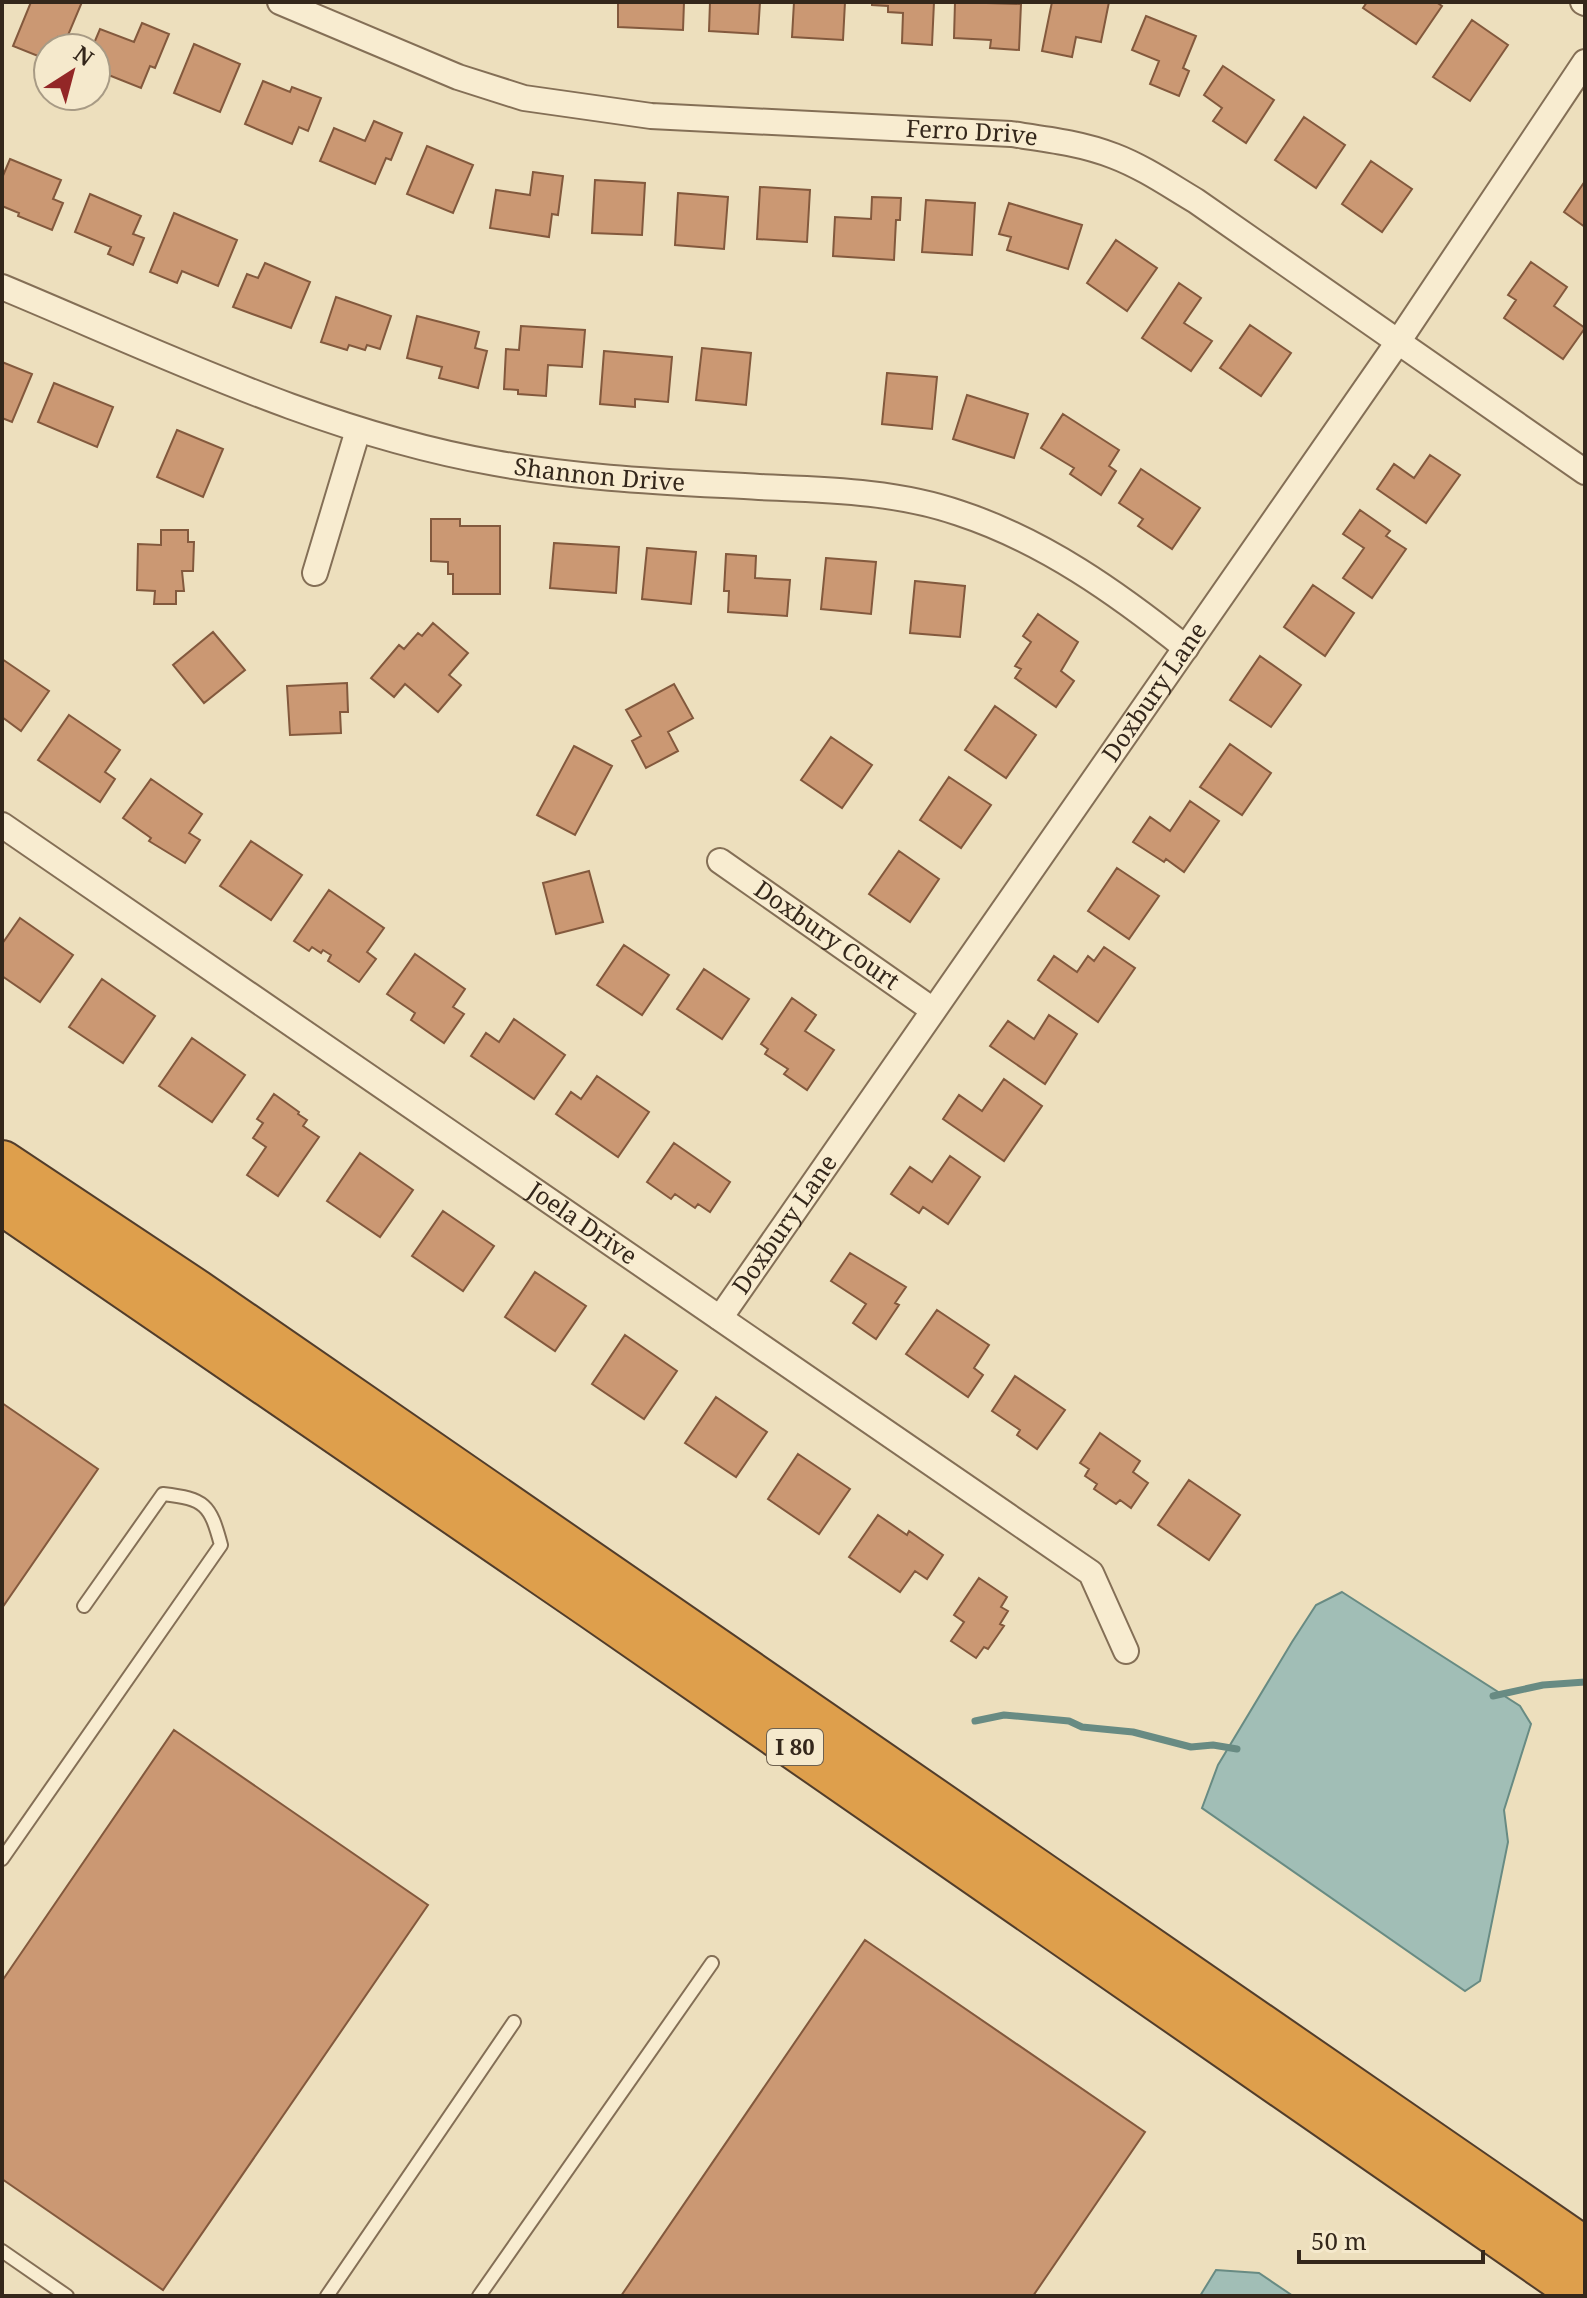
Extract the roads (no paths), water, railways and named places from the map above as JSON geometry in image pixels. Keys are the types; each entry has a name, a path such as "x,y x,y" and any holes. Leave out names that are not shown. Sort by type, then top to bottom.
{"highway":[{"name":"I 80","path":"2,1163 222,1309 1585,2250"},
{"name":"I 80","path":"2,1202 631,1633 1585,2295"}],"street":[{"name":"Ferro Drive","path":"280,2 458,77 524,98 651,116 1011,134 1059,141 1113,155 1196,201 1585,472"},
{"name":"Doxbury Lane","path":"720,1318 1398,342 1585,62"},
{"name":"Shannon Drive","path":"2,287 315,417 493,463 616,480 837,491 907,500 956,512 995,526 1064,560 1186,648"},
{"path":"315,573 358,430"},
{"name":"Joela Drive","path":"2,825 1091,1573 1126,1651"},
{"name":"Doxbury Court","path":"720,861 933,1010"}],"lane":[{"path":"2,1859 221,1545 213,1515 193,1498 163,1494 84,1606"},
{"path":"479,2296 712,1963"},
{"path":"327,2296 514,2022"},
{"path":"2,2251 67,2296"}],"water":[{"path":"1342,1592 1520,1706 1531,1724 1504,1810 1508,1842 1480,1981 1465,1991 1202,1808 1218,1765 1292,1642 1316,1605"},
{"path":"1216,2270 1259,2273 1293,2296 1200,2296"}],"waterway":[{"path":"1493,1696 1543,1685 1585,1682"},
{"path":"975,1721 1004,1715 1069,1721 1082,1727 1133,1732 1191,1747 1213,1745 1237,1749"}]}
